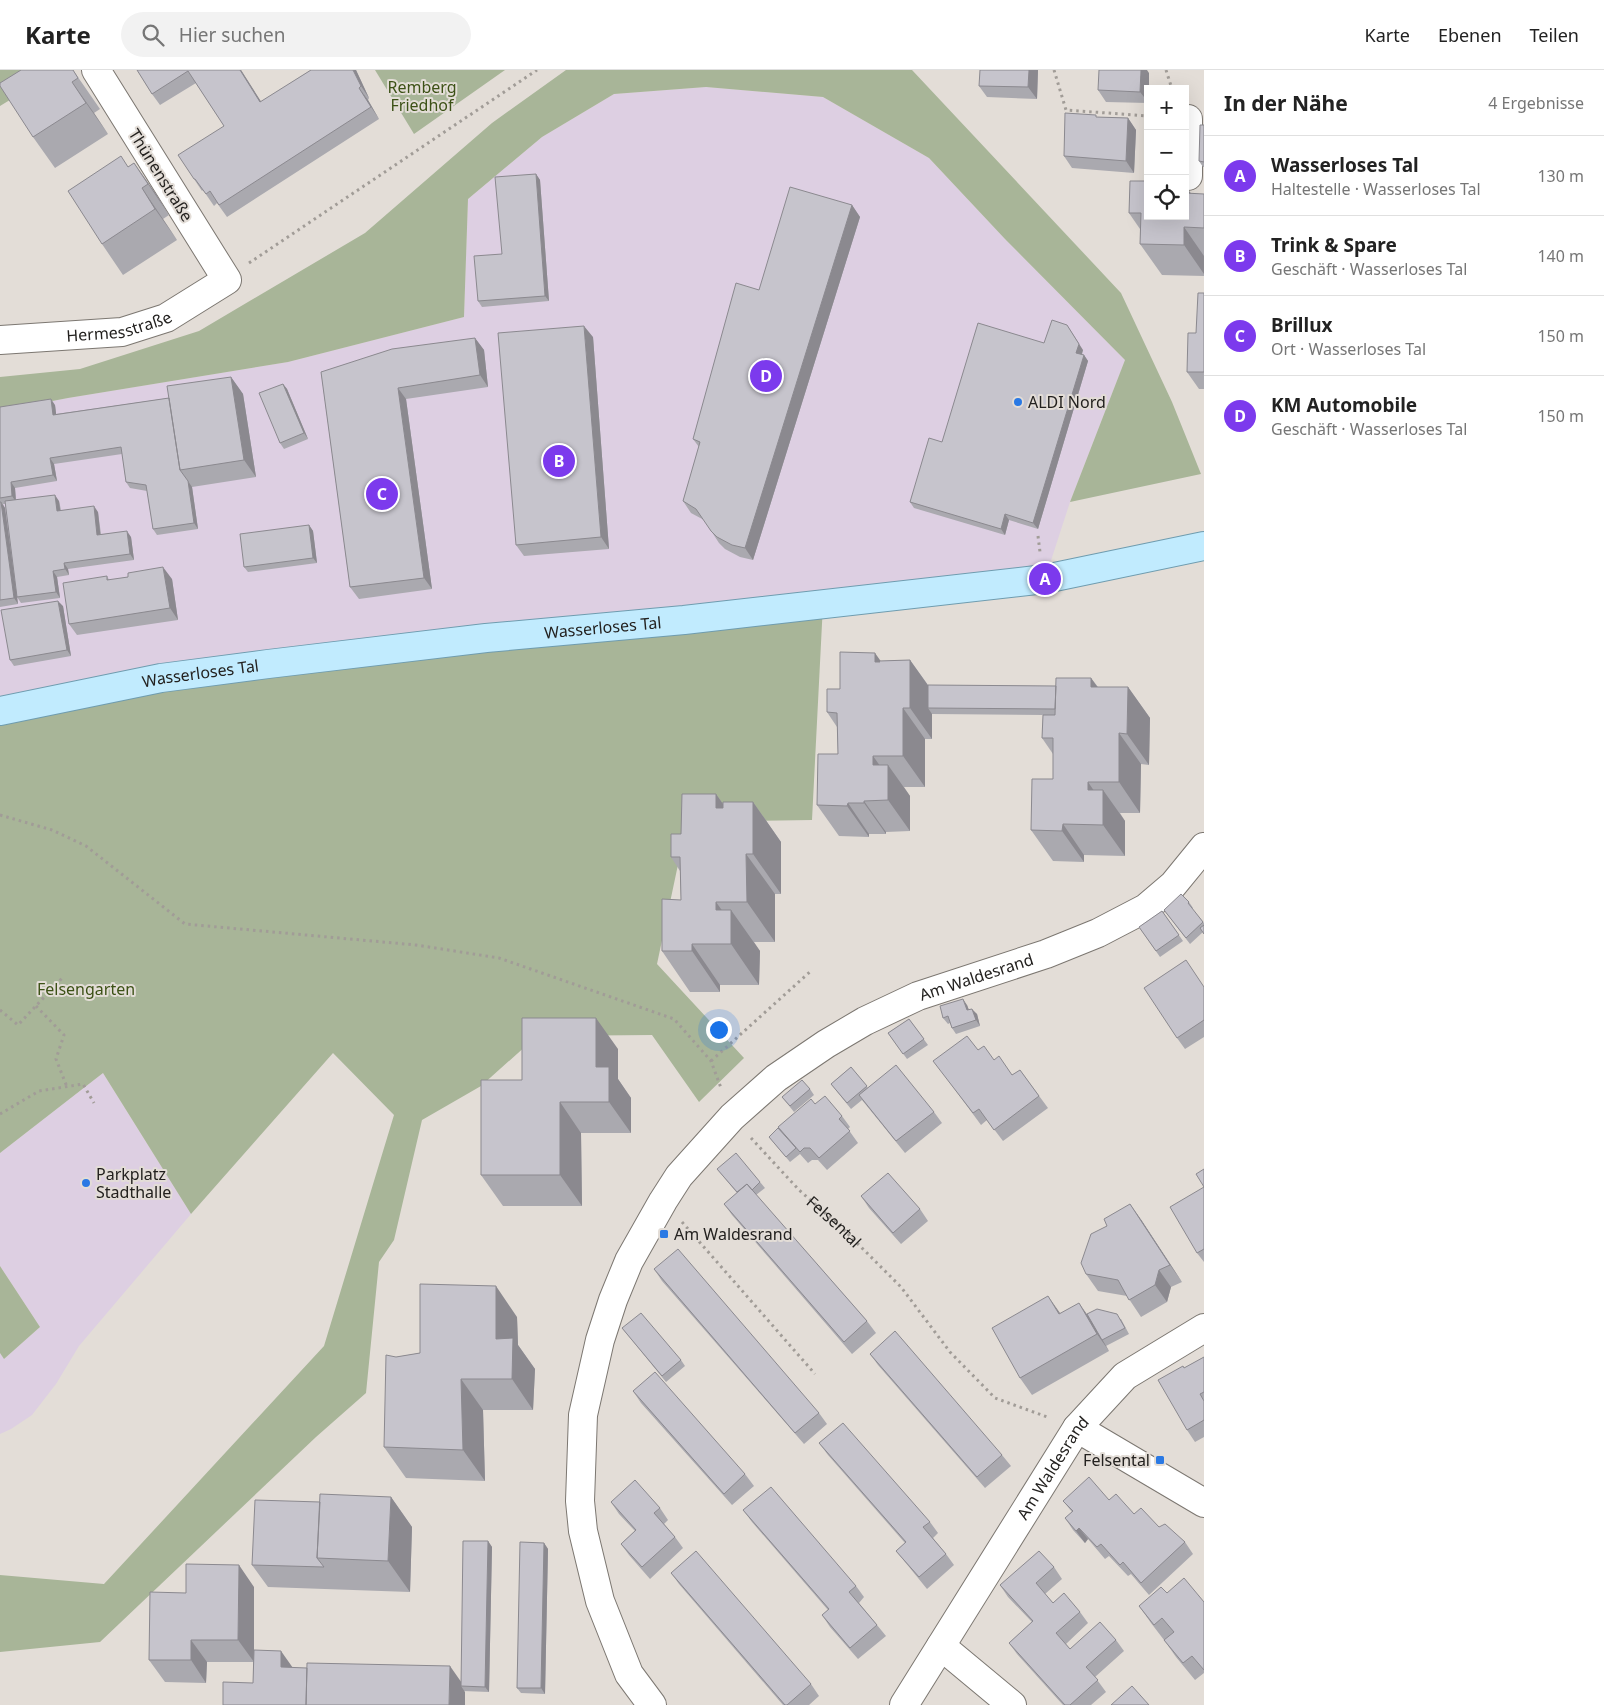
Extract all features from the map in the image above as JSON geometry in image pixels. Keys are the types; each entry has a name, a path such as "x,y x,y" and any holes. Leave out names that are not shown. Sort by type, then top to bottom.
{"main road":[{"name":"Wasserloses Tal","path":"0,711 161,678 268,664 486,638 684,620 1045,579 1204,546"}],"street":[{"name":"Thünenstraße","path":"96,70 227,280"},
{"path":"1188,175 1193,119"},
{"name":"Hermesstraße","path":"0,340 122,332 166,318 227,280"},
{"name":"Am Waldesrand","path":"652,1705 629,1674 600,1601 583,1531 580,1502 583,1415 600,1340 613,1300 629,1261 679,1176 732,1117 776,1078 826,1044 865,1021 918,996 1046,954 1098,933 1146,908 1172,885 1204,847"},
{"name":"Am Waldesrand","path":"904,1705 1077,1428 1125,1376 1204,1328"},
{"path":"1077,1428 1204,1503"},
{"path":"941,1646 1012,1705"}],"path":[{"path":"227,280 250,262 537,70"},
{"path":"1054,70 1066,110 1144,116"},
{"path":"1166,70 1171,85"},
{"path":"0,815 52,830 86,846 185,924 416,944 499,958 674,1019 711,1061 732,1117"},
{"path":"711,1061 812,970"},
{"path":"0,1010 18,1025 64,976"},
{"path":"36,1006 64,1035 56,1059 67,1087"},
{"path":"0,1114 39,1091 83,1084 94,1103"},
{"name":"Felsental","path":"732,1117 799,1190 841,1227 901,1287 950,1352 995,1398 1077,1428"},
{"path":"663,1201 816,1374"}],"shaded area":[{"path":"706,87 823,97 929,158 1005,239 1125,360 1070,502 1045,579 0,711 0,411 288,362 464,317 468,199 542,137 614,94"},
{"name":"Parkplatz Stadthalle","path":"103,1073 191,1214 79,1346 56,1384 32,1415 0,1434 0,1353 4,1359 40,1327 0,1266 0,1153"}],"green space":[{"path":"0,70 59,70 0,106"},
{"name":"Remberg Friedhof","path":"375,70 505,70 414,134"},
{"path":"566,70 912,70 1121,293 1172,402 1201,474 1070,502 1125,360 1005,239 929,158 823,97 706,87 614,94 542,137 468,199 464,317 288,362 0,411 0,377 80,369 199,331 365,233 492,123"},
{"name":"Felsengarten","path":"823,604 812,820 687,822 657,964 744,1058 699,1102 652,1035 537,1036 481,1086 422,1120 394,1240 379,1262 366,1393 316,1437 100,1642 0,1652 0,1575 104,1584 324,1346 394,1115 333,1053 191,1214 103,1073 0,1153 0,711"},
{"path":"0,1266 40,1327 4,1359 0,1353"}],"building":[{"path":"21,70 73,70 78,78 72,82 86,103 33,137 0,86 0,83"},
{"path":"137,70 240,70 260,102 311,70 353,70 361,86 359,88 371,107 219,205 210,191 206,194 178,155 224,126 188,71 152,94"},
{"path":"980,70 1029,70 1028,87 979,86"},
{"path":"1099,70 1141,70 1140,92 1098,90"},
{"path":"1065,113 1096,115 1096,117 1128,118 1126,161 1064,156"},
{"path":"1200,125 1204,125 1204,162 1199,161"},
{"path":"121,156 128,167 134,163 148,184 142,188 155,209 102,244 68,191"},
{"path":"536,174 545,296 478,301 474,256 502,254 495,177"},
{"path":"1130,181 1144,181 1144,220 1189,220 1189,193 1204,194 1204,228 1184,227 1184,245 1140,244 1141,213 1129,213"},
{"path":"790,187 852,205 745,548 732,545 717,537 696,509 683,501 700,442 693,439 736,283 759,290"},
{"path":"1198,293 1204,293 1204,372 1187,372 1188,333 1196,333"},
{"name":"ALDI Nord","path":"1052,320 1067,325 1079,344 1076,353 1084,355 1033,523 1005,514 1001,529 910,502 929,438 942,442 978,323 1044,343"},
{"path":"584,326 601,537 516,545 498,333"},
{"path":"475,338 480,375 398,388 424,578 350,587 321,372 392,349"},
{"path":"231,377 244,460 180,470 167,386"},
{"path":"283,384 304,433 280,443 259,393"},
{"path":"169,398 180,470 188,481 194,523 153,529 146,485 126,482 121,447 50,458 53,475 11,482 12,496 0,498 0,407 51,399 53,415"},
{"path":"55,495 57,511 94,506 97,535 127,531 130,554 64,563 65,569 53,571 56,592 17,597 5,501"},
{"path":"0,502 14,598 0,600"},
{"path":"309,525 313,558 244,567 240,534"},
{"path":"163,567 170,608 69,624 63,583 107,576 107,580 128,577 128,573"},
{"path":"58,601 67,650 10,660 1,610"},
{"path":"840,652 875,653 875,662 910,660 910,708 903,708 903,756 873,756 873,765 888,765 888,800 848,803 847,806 817,805 818,754 838,754 837,713 827,712 827,689 840,689"},
{"path":"1056,678 1091,678 1091,687 1128,687 1127,734 1119,733 1119,782 1088,782 1088,790 1103,790 1103,825 1063,824 1062,831 1031,830 1032,779 1053,779 1053,738 1042,738 1043,715 1055,715"},
{"path":"928,685 1056,686 1055,709 928,708"},
{"path":"682,794 716,794 716,808 723,808 723,802 753,802 753,854 746,854 747,902 716,902 716,910 731,910 731,944 692,944 692,951 662,951 662,899 681,900 680,857 671,857 671,834 681,834"},
{"path":"1181,894 1203,922 1186,938 1164,910"},
{"path":"1162,911 1179,935 1156,951 1139,927"},
{"path":"1204,925 1204,934 1200,928"},
{"path":"1186,960 1204,987 1204,1020 1177,1038 1144,988"},
{"path":"963,999 967,1010 972,1009 976,1020 952,1028 948,1016 943,1018 940,1006"},
{"path":"522,1018 596,1018 596,1067 609,1067 609,1102 560,1102 560,1175 481,1175 481,1080 522,1080"},
{"path":"909,1019 924,1039 903,1054 888,1033"},
{"path":"967,1036 978,1050 984,1046 994,1060 999,1056 1012,1075 1020,1070 1039,1096 994,1130 979,1109 973,1113 933,1061"},
{"path":"896,1065 934,1112 896,1141 859,1095"},
{"path":"851,1067 867,1086 847,1103 831,1084"},
{"path":"802,1080 810,1089 790,1106 782,1097"},
{"path":"825,1096 842,1116 839,1119 850,1131 819,1158 810,1148 804,1148 800,1152 778,1127 811,1099 815,1104"},
{"path":"778,1128 796,1148 786,1157 769,1137"},
{"path":"736,1153 760,1182 752,1190 747,1184 737,1192 717,1169"},
{"path":"1204,1169 1204,1187 1196,1174"},
{"path":"888,1173 920,1209 893,1233 861,1196"},
{"path":"747,1184 867,1321 844,1342 724,1204"},
{"path":"1204,1187 1204,1249 1197,1253 1170,1207"},
{"path":"1130,1204 1170,1265 1159,1270 1155,1285 1129,1300 1118,1280 1086,1274 1081,1263 1091,1234 1107,1226 1104,1219"},
{"path":"678,1249 819,1413 795,1433 654,1269"},
{"path":"420,1284 496,1286 496,1339 513,1338 512,1379 461,1379 463,1450 384,1447 386,1355 396,1357 420,1353"},
{"path":"1048,1296 1059,1314 1079,1303 1097,1334 1020,1378 992,1328"},
{"path":"1097,1309 1117,1314 1125,1328 1102,1340 1087,1314"},
{"path":"641,1313 681,1360 662,1376 622,1328"},
{"path":"895,1331 1002,1455 977,1477 870,1354"},
{"path":"1204,1357 1204,1392 1200,1394 1204,1401 1204,1420 1187,1430 1158,1380"},
{"path":"655,1372 745,1474 724,1494 633,1391"},
{"path":"843,1423 930,1522 923,1527 946,1554 919,1577 896,1551 906,1542 819,1443"},
{"path":"1089,1477 1109,1500 1116,1494 1134,1514 1141,1508 1159,1527 1165,1524 1185,1542 1141,1583 1123,1562 1120,1565 1101,1544 1097,1547 1079,1528 1076,1531 1065,1518 1073,1511 1063,1501"},
{"path":"635,1480 660,1508 654,1513 675,1537 642,1567 621,1544 636,1530 611,1502"},
{"path":"771,1487 856,1586 849,1592 877,1625 850,1648 822,1615 829,1609 743,1510"},
{"path":"320,1494 391,1497 388,1561 317,1558"},
{"path":"255,1500 320,1502 317,1558 324,1567 252,1565"},
{"path":"463,1541 488,1541 485,1687 461,1686"},
{"path":"520,1542 544,1543 541,1688 517,1688"},
{"path":"696,1551 811,1684 787,1705 785,1705 671,1573"},
{"path":"1039,1551 1054,1567 1036,1583 1053,1603 1064,1593 1080,1612 1056,1633 1070,1649 1100,1622 1116,1640 1086,1667 1098,1680 1070,1705 1065,1705 1009,1643 1033,1621 1000,1585"},
{"path":"186,1564 239,1565 238,1640 191,1640 191,1660 149,1660 150,1592 186,1593"},
{"path":"1184,1578 1204,1602 1204,1670 1192,1656 1183,1663 1164,1640 1174,1632 1162,1618 1154,1625 1139,1606 1161,1587 1167,1593"},
{"path":"254,1650 281,1651 281,1667 307,1668 306,1705 223,1705 223,1682 253,1683"},
{"path":"307,1663 450,1666 449,1705 306,1705"},
{"path":"1132,1686 1149,1705 1111,1705"}],"place":[{"name":"KM Automobile","path":"766,376"},
{"name":"ALDI Nord","path":"1018,402"},
{"name":"Trink & Spare","path":"559,461"},
{"name":"Brillux","path":"382,494"},
{"name":"Wasserloses Tal","path":"1045,579"},
{"name":"Parkplatz Stadthalle","path":"86,1183"},
{"name":"Am Waldesrand","path":"664,1234"},
{"name":"Felsental","path":"1160,1460"}]}
